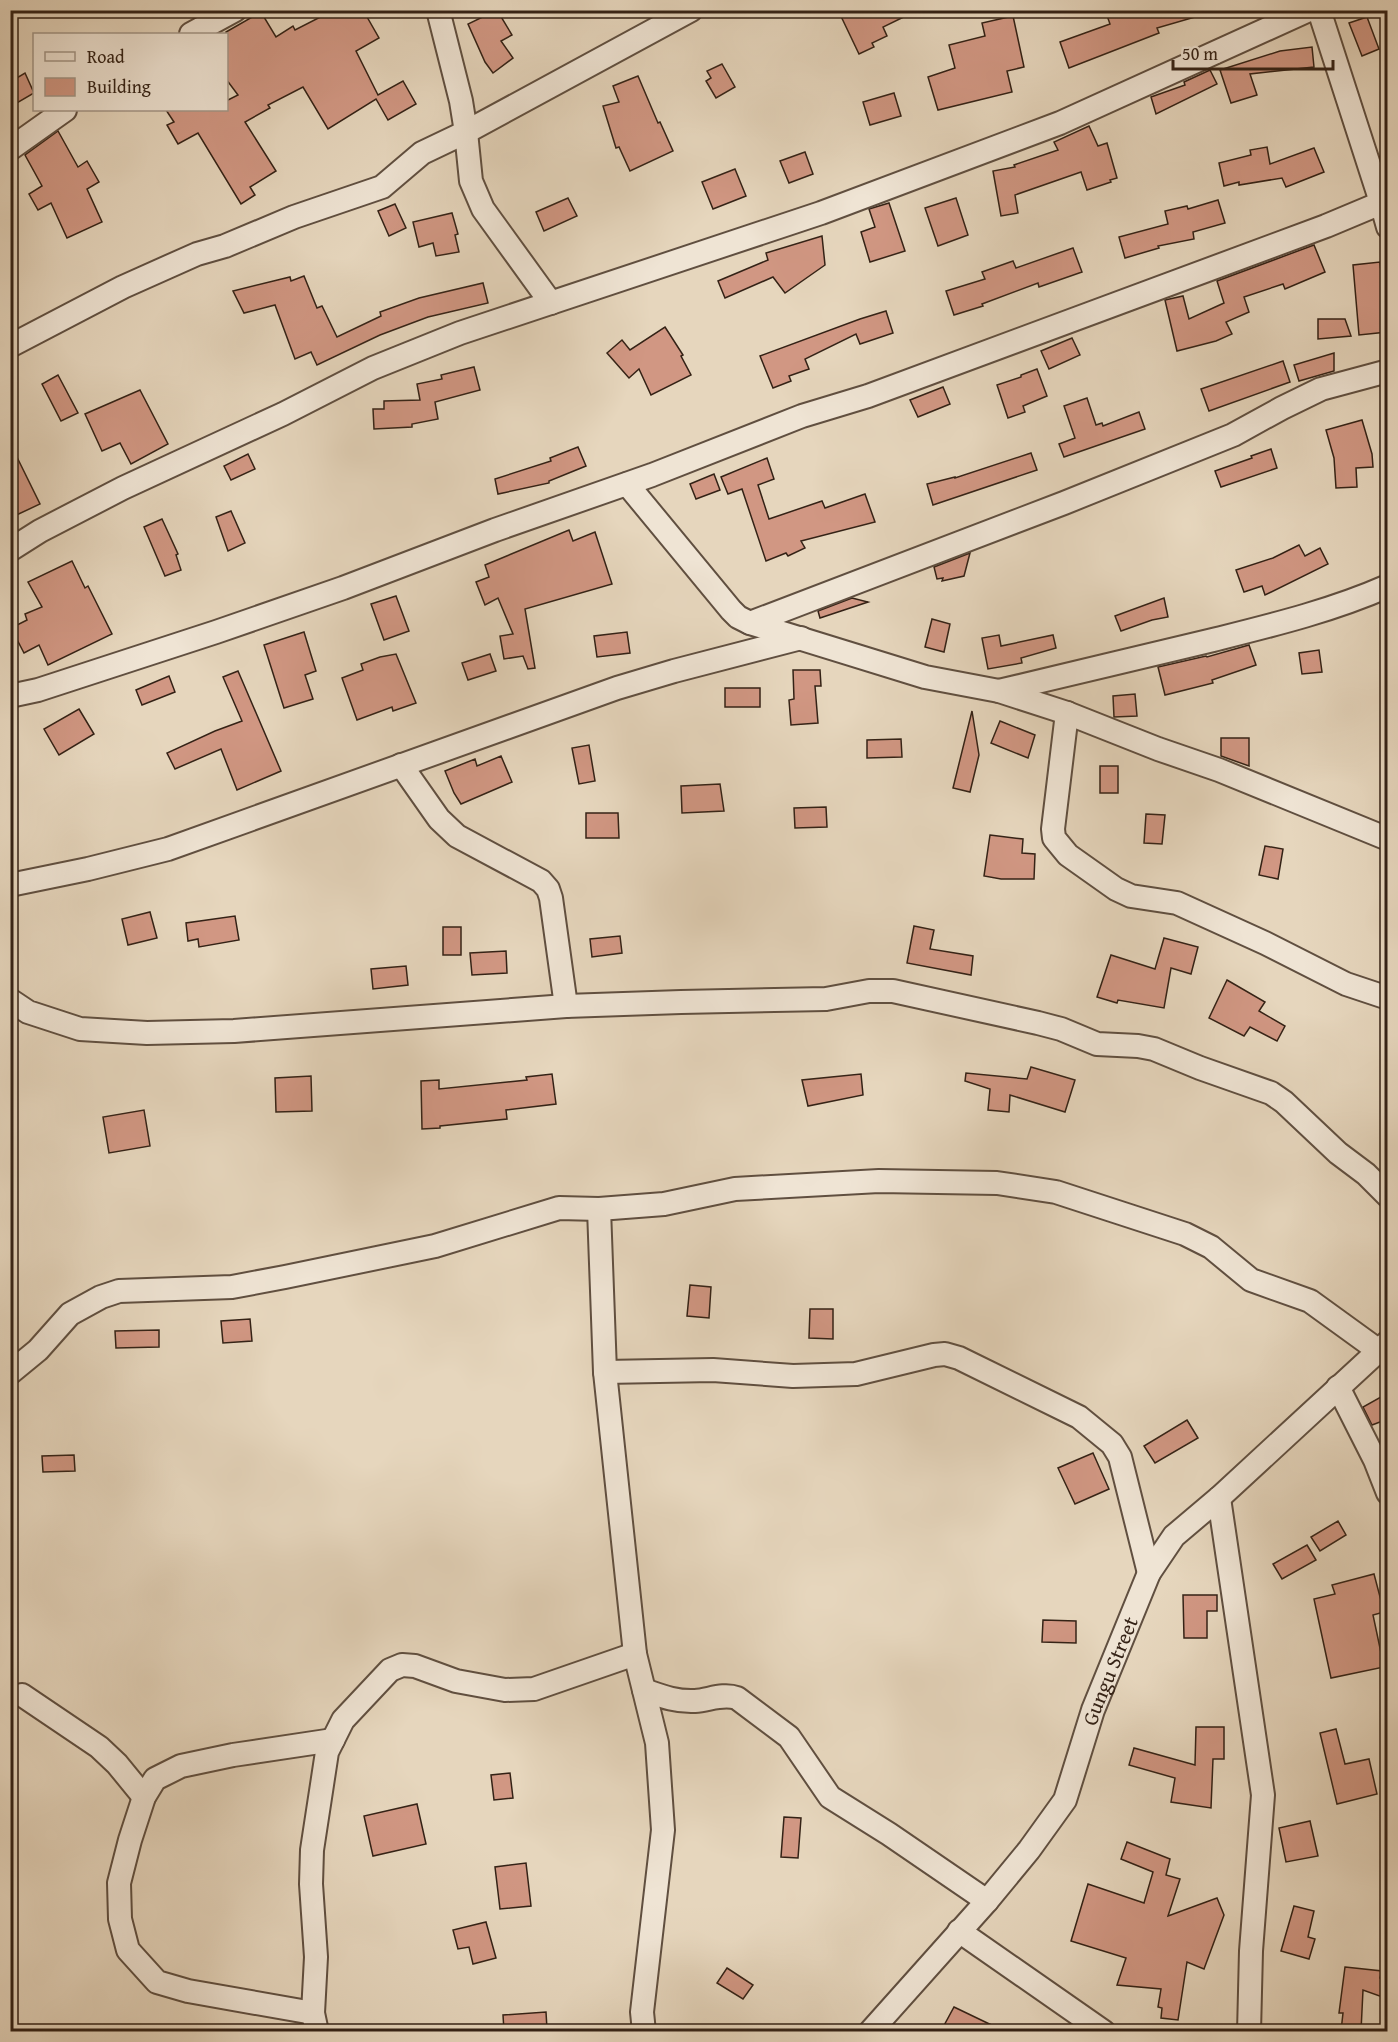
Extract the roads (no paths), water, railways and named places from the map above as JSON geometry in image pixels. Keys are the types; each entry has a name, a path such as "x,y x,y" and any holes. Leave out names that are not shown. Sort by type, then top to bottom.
{"street":[{"path":"192,33 236,10"},
{"path":"438,10 461,101 471,181 483,209 551,303"},
{"path":"10,346 123,287 197,254 225,246 294,217 382,187 422,153 466,132 691,10"},
{"path":"10,550 40,531 123,488 283,414 373,368 460,333 820,213 1060,123 1309,10"},
{"path":"1319,10 1384,201 1388,227"},
{"path":"10,149 64,111"},
{"path":"10,696 38,690 343,588 495,530 627,484 802,416 868,396 1326,226 1384,201"},
{"path":"750,622 1064,504 1233,435 1321,389 1388,371"},
{"path":"627,484 731,610 750,622 925,677 999,691 1067,713 1241,779 1388,839"},
{"path":"999,691 1308,616 1353,601 1388,585"},
{"path":"10,885 168,849 617,688 801,638"},
{"path":"1067,713 1053,829 1054,838 1068,855 1123,892 1158,901 1177,903 1265,943 1346,984 1388,998"},
{"path":"401,765 439,819 457,836 542,881 548,889 553,906 566,1006"},
{"path":"10,1000 28,1012 80,1029 147,1033 234,1031 566,1006 826,999 869,991 893,991 1038,1023 1061,1029 1097,1044 1154,1049 1270,1093 1284,1102 1388,1196"},
{"path":"10,1373 38,1350 70,1314 101,1297 119,1291 232,1287 435,1246 559,1208 599,1209 664,1204 735,1189 879,1182 997,1183 1056,1192 1185,1234 1211,1247 1251,1280 1310,1300 1383,1347"},
{"path":"599,1209 605,1372 635,1654 657,1743 663,1830 642,2012 644,2031"},
{"name":"Gungu Street","path":"870,2031 987,1901 1029,1850 1065,1800 1093,1710 1149,1573 1174,1536 1219,1498 1383,1347"},
{"path":"605,1372 713,1370 814,1376 856,1374 934,1355 945,1354 959,1358 1079,1417 1112,1444 1120,1456 1149,1573"},
{"path":"1338,1387 1376,1460 1388,1493"},
{"path":"1219,1498 1263,1795 1251,1951 1249,2031"},
{"path":"333,1740 233,1755 181,1766 155,1779 144,1797 119,1883 120,1919 128,1950 157,1982 315,2022 316,1957 311,1884 312,1850 327,1752 333,1740 343,1720 390,1670 402,1665 415,1666 456,1681 520,1691 534,1689 635,1654"},
{"path":"644,1690 670,1699 693,1701 729,1695 737,1698 789,1737 830,1797 890,1834 987,1901"},
{"path":"22,1695 99,1747 117,1764 144,1797"},
{"path":"959,1931 1104,2031"}]}
